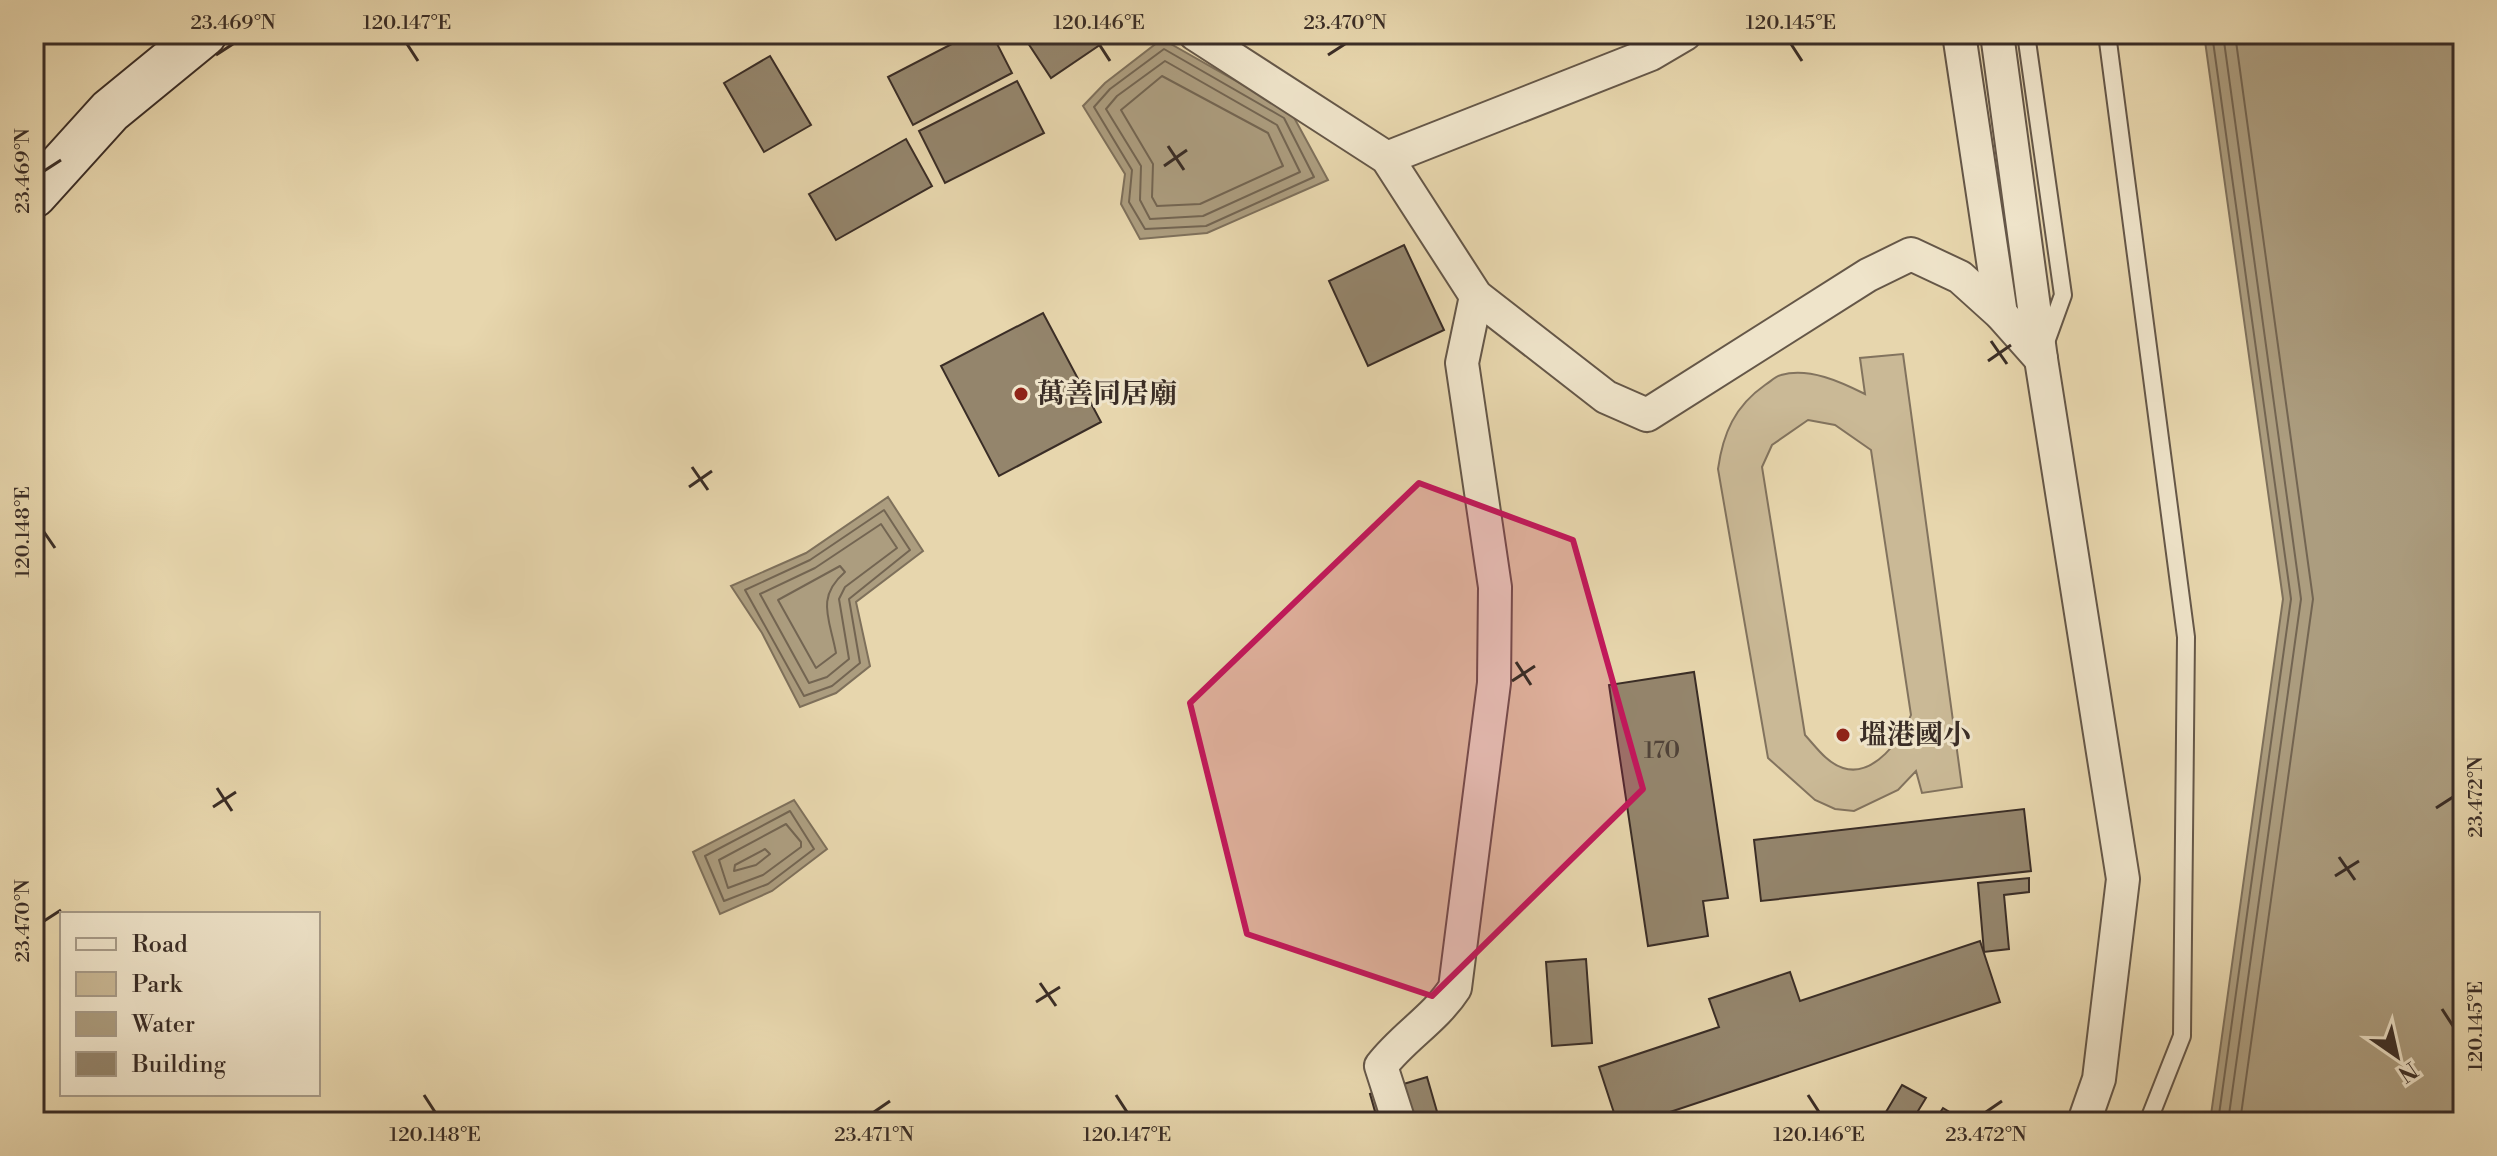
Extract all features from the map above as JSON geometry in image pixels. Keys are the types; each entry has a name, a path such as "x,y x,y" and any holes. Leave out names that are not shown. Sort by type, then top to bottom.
{"street":[{"path":"34,195 110,111 204,34"},
{"path":"1195,34 1387,158 1476,296 1606,397 1647,415 1868,275 1911,254 1960,277 2001,314 2041,359"},
{"path":"1387,158 1651,54 1685,34"},
{"path":"1959,34 2001,314"},
{"path":"1997,34 2041,359 2123,879 2099,1079 2084,1122"},
{"path":"1399,1122 1381,1066 1398,1043 1443,1007 1455,988 1494,683 1495,587 1462,363 1476,296"}],"lane":[{"path":"2026,34 2063,295 2041,359"},
{"path":"2107,34 2186,637 2182,1036 2148,1122"}],"highlighted area":[{"path":"1419,483 1573,540 1643,789 1432,996 1247,934 1190,703"}],"green space":[{"path":"1903,354 1962,787 1922,793 1916,771 1898,790 1854,811 1835,809 1815,800 1768,758 1718,469 1732,421 1746,402 1765,385 1779,376 1803,373 1835,381 1865,394 1860,358","holes":["1808,420 1835,425 1871,450 1911,715 1894,745 1885,754 1876,762 1854,770 1832,762 1805,735 1762,467 1772,445"]}],"water":[{"path":"2204,34 2463,34 2463,1122 2210,1122 2283,599"},
{"path":"1162,39 1291,112 1328,180 1207,233 1140,239 1121,204 1125,174 1083,106 1105,83"},
{"path":"888,497 923,551 856,602 870,666 836,693 800,707 762,633 731,586 806,553"},
{"path":"794,800 827,849 772,891 720,914 693,852"}],"building":[{"path":"971,34 992,34 1012,73 913,125 888,77"},
{"path":"1022,34 1107,34 1110,38 1051,78"},
{"path":"770,56 811,125 764,152 724,83"},
{"path":"1017,81 1044,133 945,183 919,131"},
{"path":"906,139 932,186 836,240 809,194"},
{"path":"1404,245 1444,330 1368,366 1329,281"},
{"name":"萬善同居廟","path":"1043,313 1101,422 999,476 941,366"},
{"path":"1694,672 1728,898 1703,901 1708,936 1648,946 1609,685"},
{"path":"2024,809 2031,871 1761,901 1754,840"},
{"path":"2029,878 2029,892 2004,895 2009,949 1984,952 1978,883"},
{"path":"1980,941 2000,1002 1640,1122 1617,1122 1599,1067 1719,1027 1709,999 1790,972 1800,1001"},
{"path":"1586,959 1592,1043 1552,1046 1546,962"},
{"path":"1427,1077 1440,1122 1378,1122 1370,1094"},
{"path":"1902,1085 1926,1098 1918,1111 1934,1122 1880,1122"},
{"path":"1943,1108 1966,1122 1934,1122"}],"place":[{"name":"萬善同居廟","path":"1021,394"},
{"name":"塭港國小","path":"1843,735"}]}
